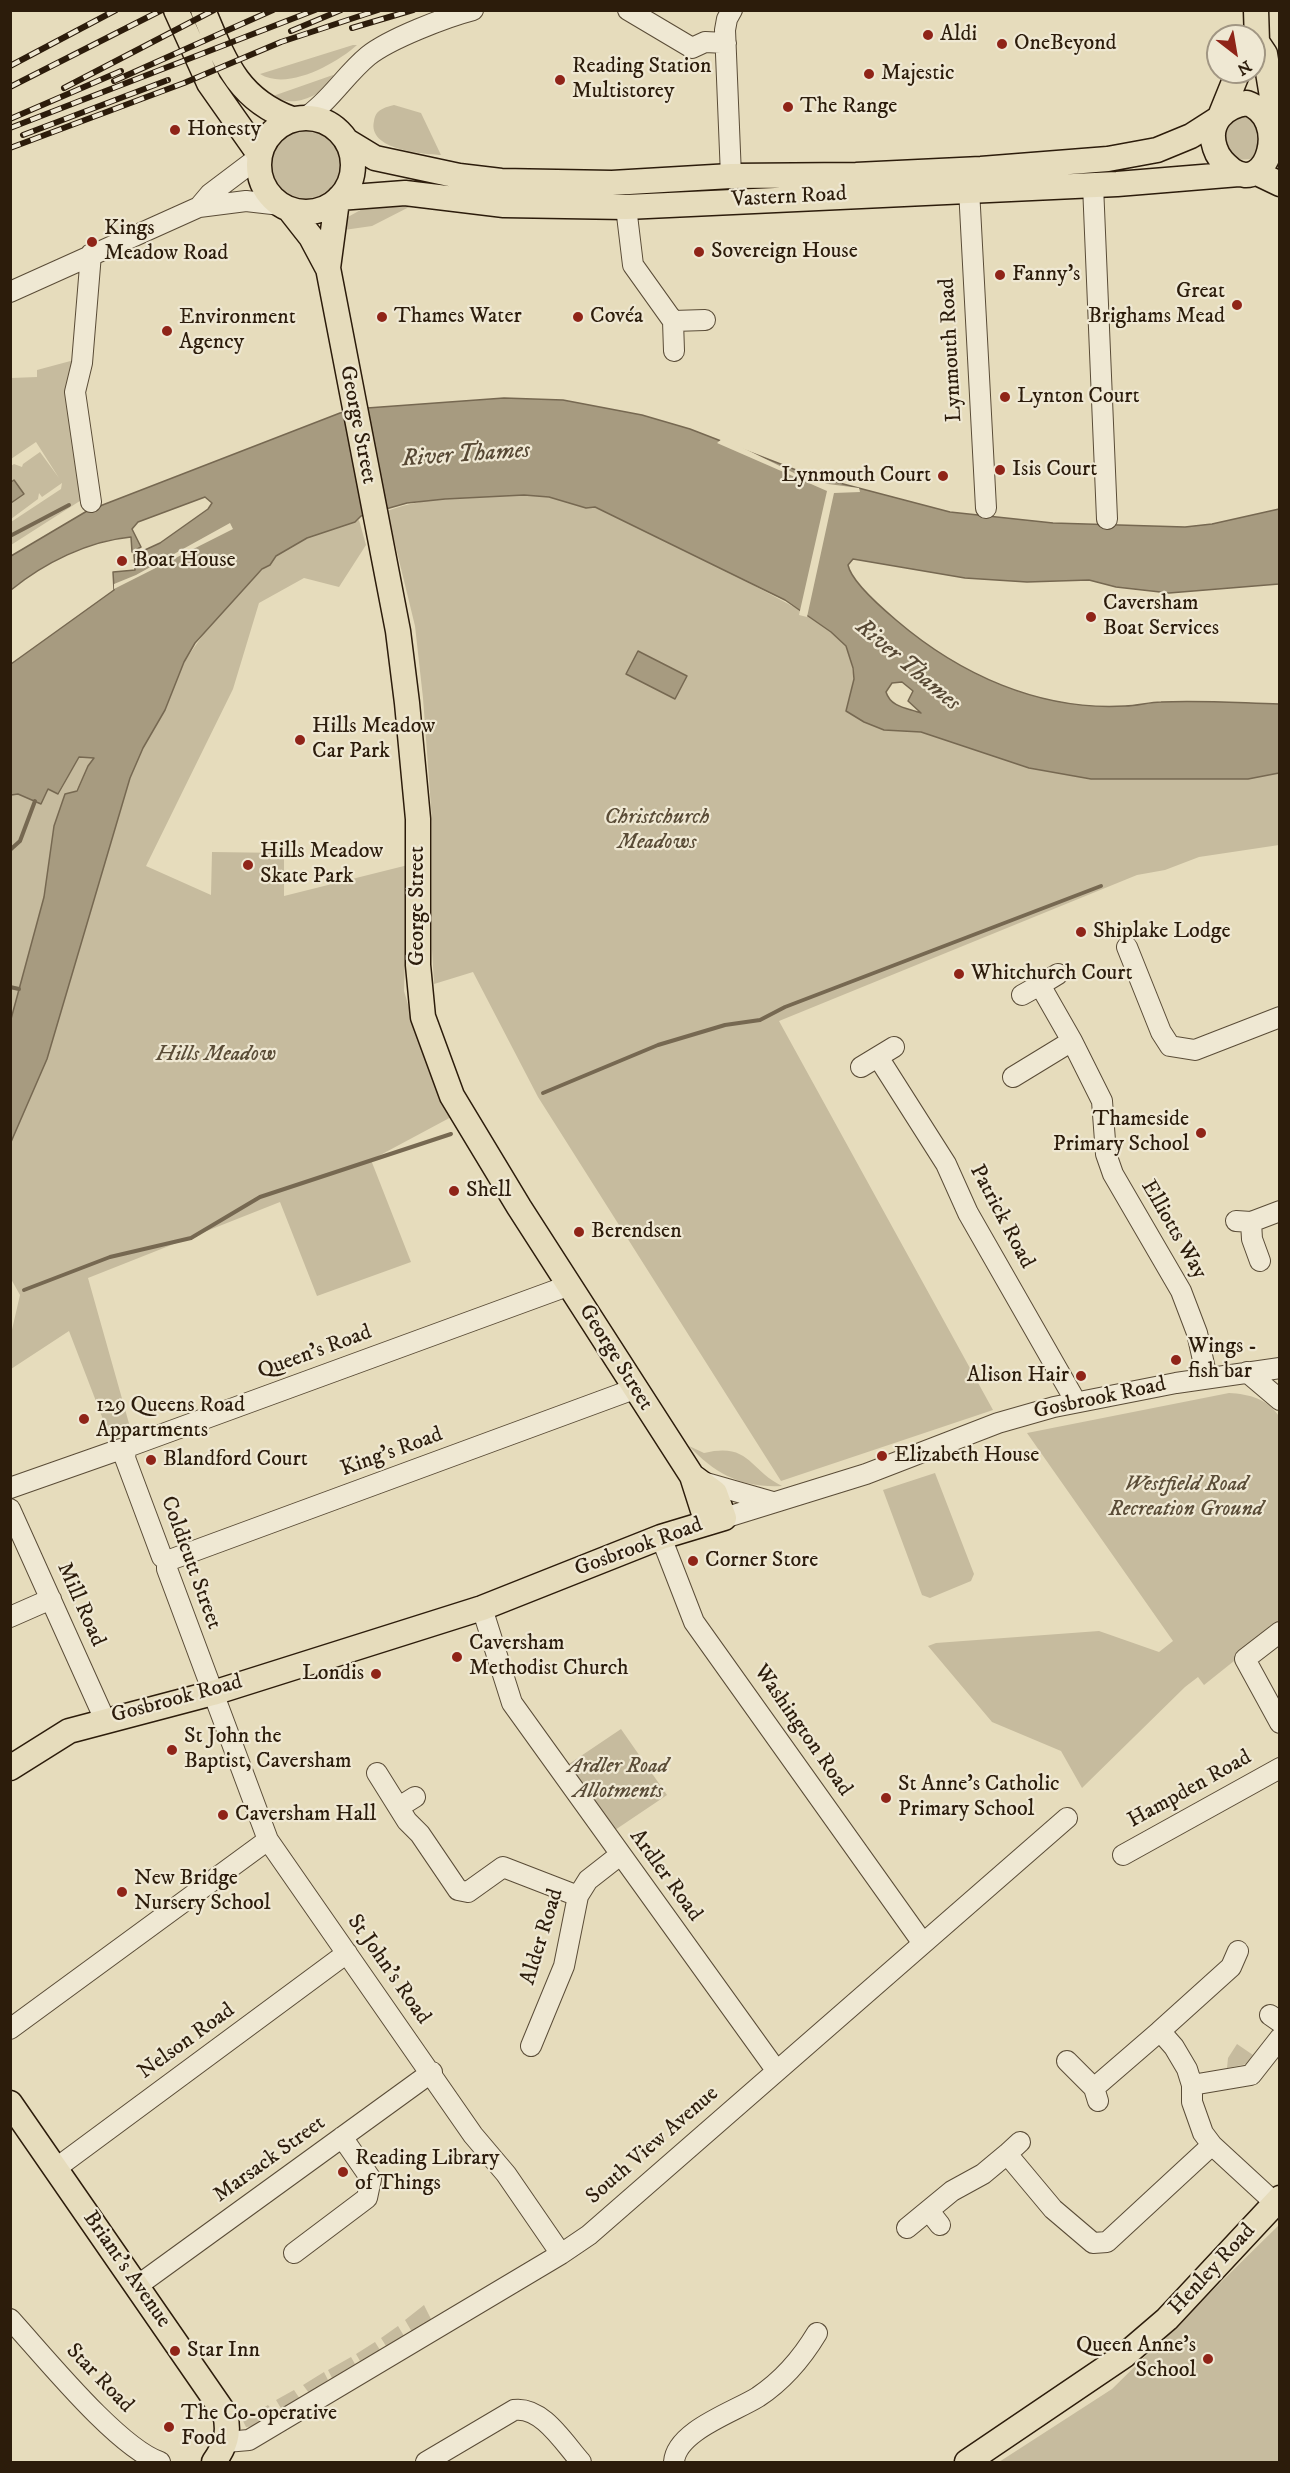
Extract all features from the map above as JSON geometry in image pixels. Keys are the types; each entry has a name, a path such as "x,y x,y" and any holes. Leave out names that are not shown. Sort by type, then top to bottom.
{"main road":[{"path":"177,10 209,83 259,156 262,183 273,199 285,207 309,212 325,208 338,199 349,183 353,168 347,141 330,124 274,113 244,90 225,62 203,10"},
{"path":"1248,174 1267,165 1276,150 1278,125 1266,59"},
{"path":"1233,84 1213,130 1215,147 1226,165 1280,184"},
{"path":"1218,117 1238,104 1247,104 1260,108 1278,125"},
{"name":"Vastern Road","path":"347,141 375,158 389,162 501,181 612,183 731,176 924,172 1108,159 1157,150 1183,140 1218,117"},
{"path":"259,156 266,139 275,129 299,118"},
{"name":"Vastern Road","path":"338,199 405,193 504,205 626,207 969,189 1093,185 1248,174"},
{"name":"George Street","path":"328,268 338,199"},
{"name":"George Street","path":"285,207 311,237 328,268 398,631 418,819 418,965 423,1017 452,1096 634,1389 698,1479 716,1520"},
{"name":"Gosbrook Road","path":"10,1768 69,1731 213,1693 482,1608 661,1537 716,1520"},
{"name":"Briant's Avenue","path":"10,2103 225,2414 228,2426 226,2442"},
{"name":"Henley Road","path":"967,2463 1125,2355 1167,2319 1277,2200"},
{"path":"214,2463 226,2442"}],"street":[{"path":"299,118 323,106 375,51 443,20 473,10"},
{"path":"628,10 692,48 705,42 726,43"},
{"path":"731,176 726,43 727,19 732,10"},
{"path":"199,207 210,194 259,156"},
{"path":"1093,185 1107,519"},
{"name":"Lynmouth Road","path":"969,189 986,508"},
{"path":"10,292 199,207 246,201 285,207"},
{"path":"626,207 633,265 673,321 674,351"},
{"path":"91,254 82,363 75,392 91,502"},
{"path":"673,321 705,320"},
{"path":"1136,953 1161,1032 1170,1046 1195,1050 1280,1017"},
{"path":"1022,995 1058,975"},
{"name":"Elliotts Way","path":"1040,985 1072,1041 1102,1101 1106,1154 1113,1174 1181,1291 1197,1333 1207,1378"},
{"path":"1013,1077 1029,1057 1072,1041"},
{"name":"Patrick Road","path":"861,1067 886,1052 946,1164 968,1213 1076,1402"},
{"path":"1260,1261 1243,1221 1280,1210"},
{"name":"Queen's Road","path":"10,1488 121,1449 126,1450 130,1446 570,1286"},
{"path":"1247,1372 1280,1400"},
{"name":"Gosbrook Road","path":"716,1520 876,1471 998,1423 1076,1402 1247,1372 1277,1374"},
{"name":"King's Road","path":"167,1561 634,1389"},
{"name":"Coldicutt Street","path":"126,1450 125,1458 162,1557 167,1561 167,1569 213,1693"},
{"path":"698,1479 774,1502"},
{"name":"Mill Road","path":"10,1509 105,1720"},
{"name":"Washington Road","path":"661,1537 694,1622 922,1942"},
{"path":"10,1617 51,1599"},
{"name":"Ardler Road","path":"482,1608 512,1703 776,2070"},
{"path":"1280,1632 1245,1659 1280,1723"},
{"name":"St John's Road","path":"213,1693 268,1840 432,2072 473,2135 506,2174 561,2254"},
{"name":"Hampden Road","path":"1123,1855 1280,1768"},
{"path":"377,1773 407,1802 458,1890 468,1892 503,1867 578,1896"},
{"name":"South View Avenue","path":"226,2442 249,2440 561,2254 589,2235 922,1942 1067,1818"},
{"path":"10,2029 268,1840"},
{"name":"Alder Road","path":"531,2046 564,1966 578,1896 588,1880 620,1855"},
{"name":"Nelson Road","path":"55,2169 347,1953"},
{"path":"1067,2061 1096,2094 1160,2031 1237,1965"},
{"path":"1160,2031 1174,2047 1187,2069 1192,2085 1192,2102 1203,2133 1212,2145 1277,2200"},
{"path":"1192,2085 1251,2075 1280,2038"},
{"name":"Marsack Street","path":"137,2286 432,2072"},
{"path":"294,2253 367,2198 371,2180 342,2137"},
{"path":"907,2228 934,2218 952,2191 983,2174 1013,2148 1053,2209 1093,2244 1107,2242 1212,2145"},
{"name":"Star Road","path":"10,2319 96,2412 136,2448 160,2463"},
{"path":"674,2463 678,2447 706,2425 758,2397 816,2345"},
{"path":"426,2463 514,2410 525,2408 540,2417 581,2463"},
{"path":"662,2463 668,2463"}],"green space":[{"path":"357,45 337,60 311,73 284,79 260,74"},
{"path":"333,75 337,78 331,84 299,101 281,100 273,96"},
{"path":"394,105 421,113 441,155 398,148 379,138 374,131 375,117 381,110"},
{"path":"1247,114 1261,121 1258,156 1244,160 1225,150 1224,130 1228,123"},
{"path":"307,130 320,133 332,140 339,152 342,165 339,178 332,190 320,197 307,200 294,197 282,190 275,178 272,165 275,152 282,140 294,133"},
{"path":"415,204 372,226 344,230 346,218 366,207"},
{"path":"78,359 83,499 11,545 11,522 61,489 62,483 42,497 39,493 38,499 11,519 11,466 14,464 22,467 40,452 59,478 36,442 11,459 11,378 37,377 37,370"},
{"name":"Christchurch Meadows","path":"524,495 549,497 604,510 703,558 807,614 846,646 854,679 846,711 910,731 921,732 1029,768 1091,779 1248,779 1279,773 1279,845 1199,857 1165,870 1137,875 779,1021 993,1410 781,1481 538,1097 473,972 434,984 432,821 423,698 415,626 387,511 437,499"},
{"name":"Hills Meadow","path":"359,520 366,545 339,587 304,578 259,603 233,689 146,866 211,895 212,852 284,853 284,896 408,865 404,991 414,1025 455,1115 371,1160 411,1262 317,1296 280,1202 88,1278 130,1427 109,1435 69,1331 11,1369 11,1334 20,1295 11,1279 11,1142 47,1059 130,778 143,748 165,710 184,662 214,619 276,556 307,538"},
{"path":"79,757 94,758 76,791 65,794 54,826 44,897 11,1019 11,795 18,794 41,804 48,789 59,794"},
{"name":"Westfield Road Recreation Ground","path":"1229,1393 1258,1399 1270,1406 1280,1418 1279,1625 1204,1685 1198,1677 1185,1687 1082,1788 1061,1751 992,1722 928,1646 936,1643 1099,1631 1159,1652 1173,1641 1027,1433"},
{"path":"689,1446 704,1453 731,1451 740,1454 771,1480 782,1486 754,1485 730,1477 709,1464"},
{"path":"935,1473 974,1574 971,1581 930,1598 922,1595 883,1490"},
{"name":"Ardler Road Allotments","path":"621,1729 667,1795 615,1830 569,1764"},
{"path":"1237,2044 1253,2055 1247,2064 1227,2068 1228,2058"},
{"name":"Queen Anne's School","path":"1279,2225 1279,2462 999,2462 1112,2389"},
{"path":"424,2305 431,2319 412,2332 405,2320"},
{"path":"398,2326 404,2336 386,2346 381,2338"},
{"path":"375,2342 380,2350 360,2361 356,2354"},
{"path":"351,2357 355,2364 332,2378 328,2370"},
{"path":"324,2372 328,2380 309,2393 303,2385"},
{"path":"294,2390 300,2399 282,2410 276,2400"},
{"path":"268,2405 276,2415 258,2426 246,2427 243,2421"}],"water":[{"name":"River Thames","path":"504,398 563,400 642,415 690,429 809,475 950,512 1053,523 1185,527 1212,524 1279,509 1279,584 1169,593 1116,587 1089,580 1027,582 965,578 853,559 848,565 850,572 868,594 920,639 973,672 1031,695 1093,706 1130,706 1176,701 1279,704 1279,773 1248,779 1091,779 1029,768 921,732 884,730 846,711 854,679 853,668 846,646 831,632 785,600 595,507 586,508 549,497 524,495 407,503 361,516 355,522 307,538 276,556 195,643 184,662 165,710 143,748 130,778 47,1059 11,1142 11,1019 44,897 54,826 65,794 77,791 94,758 79,757 58,794 48,789 41,804 18,794 11,795 11,664 114,590 113,572 135,570 134,555 160,543 208,509 212,503 205,497 138,522 132,529 141,547 132,552 131,537 83,548 52,562 11,590 11,556 87,511 340,413 367,408","holes":["902,682 913,691 908,701 921,713 896,704 886,692 892,683"]},
{"path":"14,480 24,494 11,503 11,482"},
{"path":"638,651 687,676 675,699 626,674"}],"pier":[{"path":"723,438 796,474 828,484 859,488 860,492 834,493 807,617 799,615 827,491 717,443"},
{"path":"230,523 233,529 114,589 114,584 136,575"}],"waterway":[{"path":"10,536 69,505"},
{"path":"10,850 20,841 35,801"},
{"path":"543,1093 658,1045 725,1025 760,1020 785,1007 1101,886"},
{"path":"10,987 19,989"},
{"path":"24,1290 110,1257 191,1238 260,1197 451,1134"}],"railway":[{"path":"10,66 116,10"},
{"path":"10,87 162,10"},
{"path":"64,88 214,10"},
{"path":"114,81 273,10"},
{"path":"10,128 315,10"},
{"path":"291,31 341,10"},
{"path":"10,148 184,83 281,42 378,10"},
{"path":"352,28 413,10"},
{"path":"10,119 121,71"},
{"path":"23,135 168,80"}],"place":[{"name":"Aldi","path":"928,35"},
{"name":"OneBeyond","path":"1002,44"},
{"name":"Majestic","path":"869,74"},
{"name":"Reading Station Multistorey","path":"560,80"},
{"name":"The Range","path":"788,107"},
{"name":"Honesty","path":"175,130"},
{"name":"Kings Meadow Road","path":"92,242"},
{"name":"Sovereign House","path":"699,252"},
{"name":"Fanny's","path":"1000,275"},
{"name":"Great Brighams Mead","path":"1237,305"},
{"name":"Thames Water","path":"382,317"},
{"name":"Covéa","path":"578,317"},
{"name":"Environment Agency","path":"167,331"},
{"name":"Lynton Court","path":"1005,397"},
{"name":"Isis Court","path":"1000,470"},
{"name":"Lynmouth Court","path":"943,476"},
{"name":"Boat House","path":"122,561"},
{"name":"Caversham Boat Services","path":"1091,617"},
{"name":"Hills Meadow Car Park","path":"300,740"},
{"name":"Hills Meadow Skate Park","path":"248,865"},
{"name":"Shiplake Lodge","path":"1081,932"},
{"name":"Whitchurch Court","path":"959,974"},
{"name":"Thameside Primary School","path":"1201,1133"},
{"name":"Shell","path":"454,1191"},
{"name":"Berendsen","path":"579,1232"},
{"name":"Wings - fish bar","path":"1176,1360"},
{"name":"Alison Hair","path":"1081,1376"},
{"name":"129 Queens Road Appartments","path":"84,1419"},
{"name":"Elizabeth House","path":"882,1456"},
{"name":"Blandford Court","path":"151,1460"},
{"name":"Corner Store","path":"693,1561"},
{"name":"Caversham Methodist Church","path":"457,1657"},
{"name":"Londis","path":"376,1674"},
{"name":"St John the Baptist, Caversham","path":"172,1750"},
{"name":"St Anne's Catholic Primary School","path":"886,1798"},
{"name":"Caversham Hall","path":"223,1815"},
{"name":"New Bridge Nursery School","path":"122,1892"},
{"name":"Reading Library of Things","path":"343,2172"},
{"name":"Star Inn","path":"175,2351"},
{"name":"Queen Anne's School","path":"1208,2359"},
{"name":"The Co-operative Food","path":"169,2427"}]}
